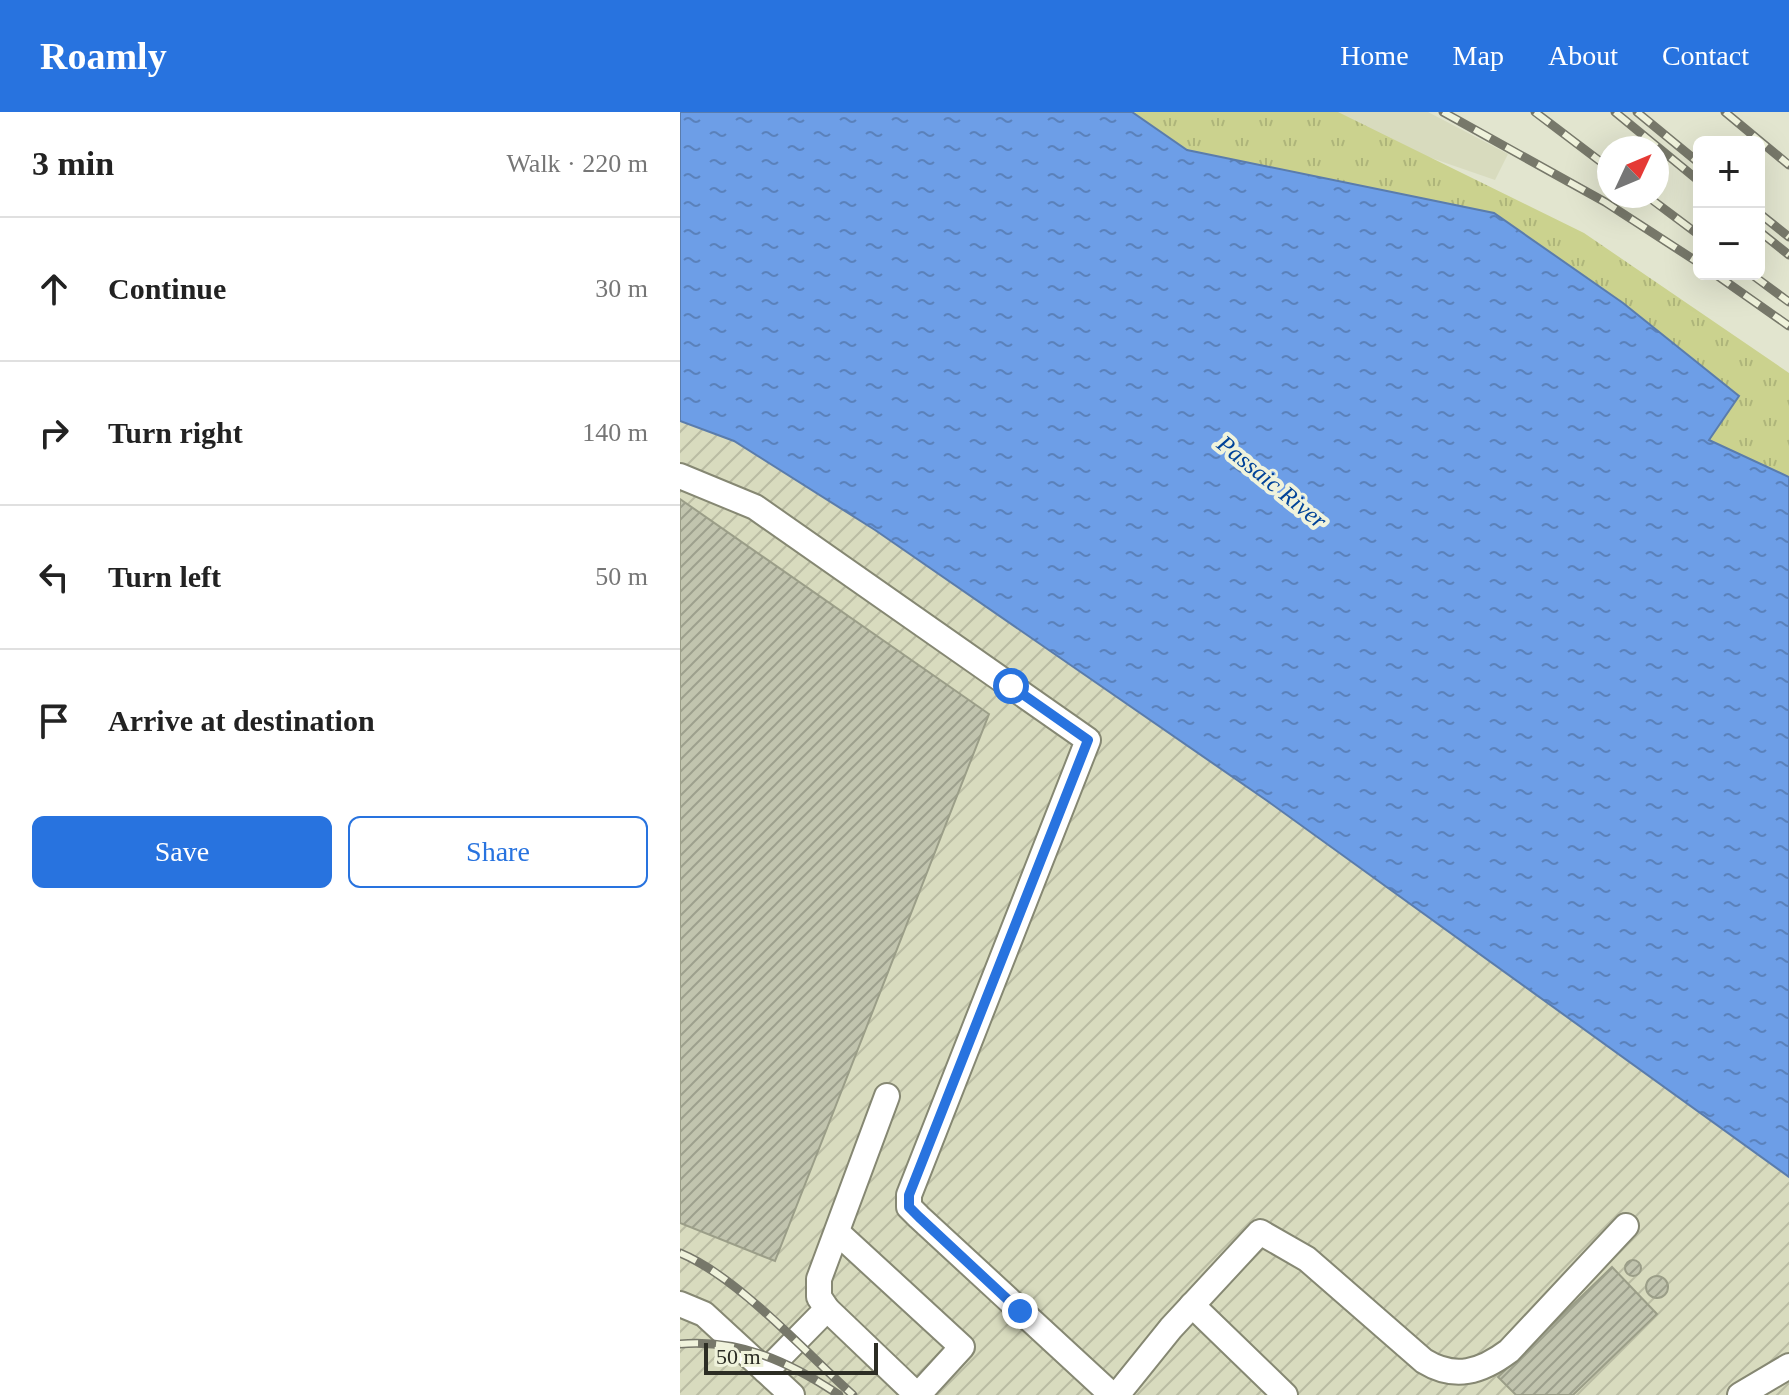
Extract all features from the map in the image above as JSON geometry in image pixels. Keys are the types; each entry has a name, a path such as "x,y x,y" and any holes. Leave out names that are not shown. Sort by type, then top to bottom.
{"street":[{"path":"680,476 755,507 1088,740 909,1195 909,1207 1114,1395 1260,1232 1307,1259 1424,1361 1440,1371 1464,1373 1490,1366 1509,1351 1626,1226"},
{"path":"838,1233 962,1347 918,1395 827,1309 819,1297 819,1279 887,1096"},
{"path":"680,1304 704,1314 792,1395"},
{"path":"1192,1305 1285,1395"},
{"path":"766,1371 827,1309"},
{"path":"1740,1395 1789,1366"}],"shaded area":[{"path":"1314,112 1428,112 1508,154 1495,180 1356,132"},
{"path":"680,421 734,441 875,530 1266,800 1789,1177 1789,1395 680,1395"}],"green space":[{"path":"1132,112 1338,112 1584,233 1789,373 1789,477 1708,440 1738,397 1494,213 1187,150"}],"water":[{"name":"Passaic River","path":"680,112 1132,112 1187,150 1494,213 1623,303 1739,396 1709,440 1789,477 1789,1177 1266,800 875,530 734,441 680,421"}],"building":[{"path":"680,499 989,714 775,1261 680,1223"},
{"path":"1630,1260 1636,1260 1641,1268 1639,1274 1630,1276 1625,1271 1625,1265"},
{"path":"1612,1267 1657,1314 1573,1395 1516,1395 1498,1377"},
{"path":"1657,1276 1665,1279 1668,1287 1665,1295 1657,1298 1649,1295 1646,1287 1649,1279"}],"railway":[{"path":"1443,112 1605,202 1693,259"},
{"path":"1535,112 1597,159"},
{"path":"1615,112 1693,176"},
{"path":"1637,112 1693,158"},
{"path":"1725,112 1789,165"},
{"path":"1663,208 1693,230"},
{"path":"1765,218 1789,237"},
{"path":"1765,236 1789,255"},
{"path":"1724,280 1789,326"},
{"path":"1759,280 1789,302"},
{"path":"680,1253 702,1264 748,1297 853,1395"},
{"path":"680,1344 723,1345 764,1355 802,1372 839,1395"}],"route":[{"path":"1011,686 1088,740 909,1195 909,1207 1020,1311"}]}
